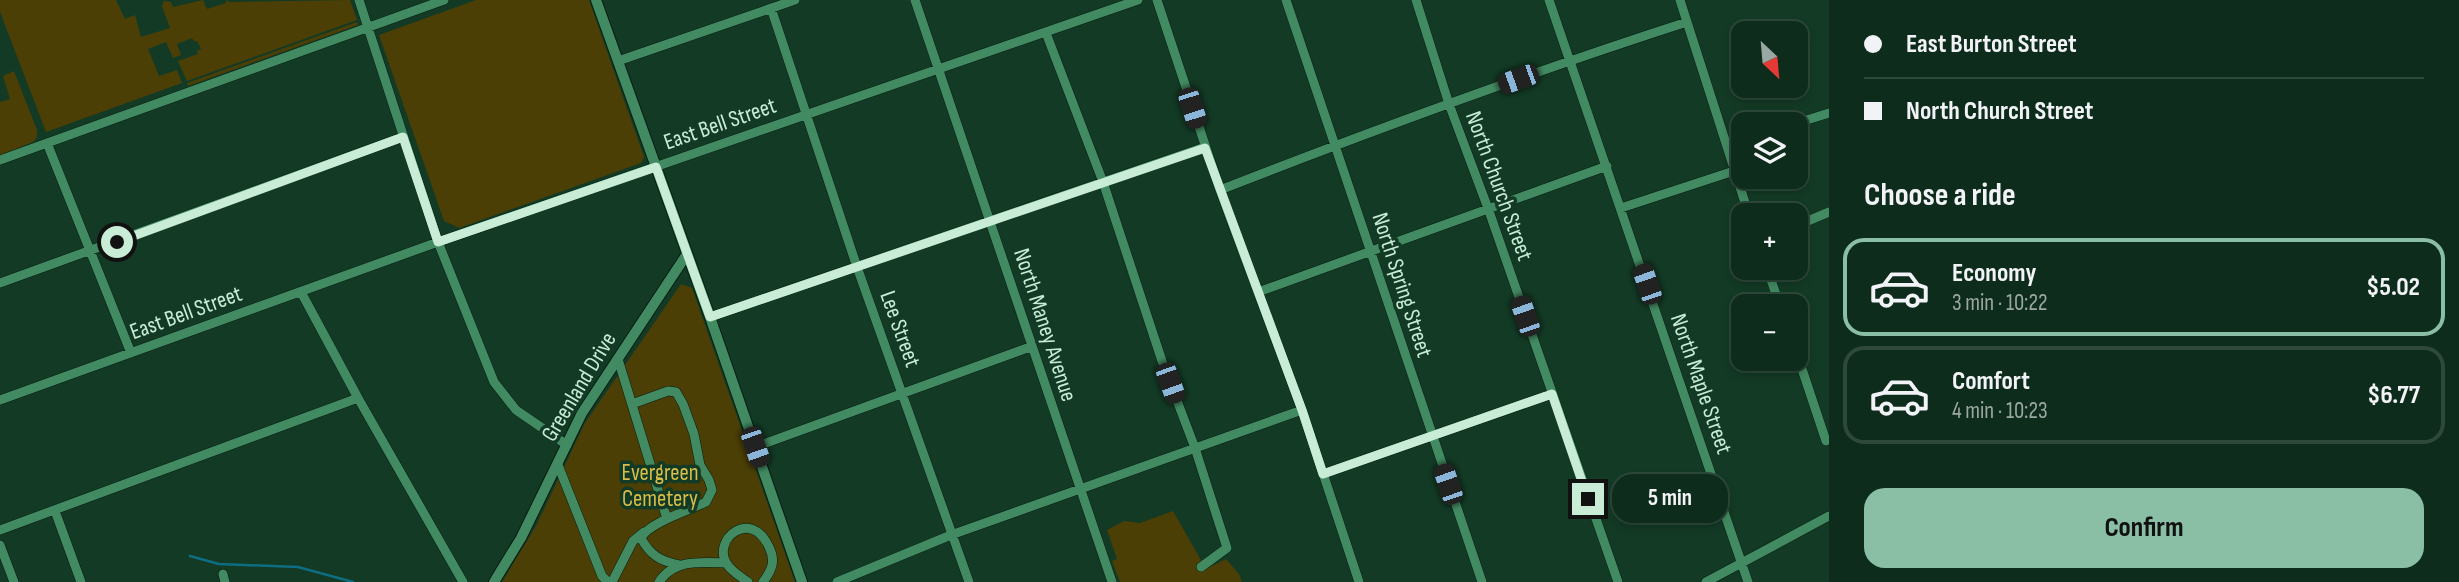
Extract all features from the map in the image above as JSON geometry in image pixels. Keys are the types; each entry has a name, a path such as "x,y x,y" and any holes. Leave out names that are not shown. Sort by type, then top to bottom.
{"street":[{"path":"359,0 438,242 494,382 516,410 567,445"},
{"path":"0,160 444,0"},
{"path":"596,0 803,582"},
{"path":"618,61 796,0"},
{"name":"North Maney Avenue","path":"915,0 1112,582"},
{"name":"East Bell Street","path":"0,400 438,242 1138,0"},
{"path":"1157,0 1205,148 1302,410 1359,582"},
{"name":"North Spring Street","path":"1287,0 1333,145 1482,582"},
{"name":"North Church Street","path":"1416,0 1618,582"},
{"name":"North Maple Street","path":"1549,0 1748,582"},
{"path":"1680,0 1731,158"},
{"name":"Lee Street","path":"771,8 857,267 969,582"},
{"path":"1220,190 1333,145 1687,22"},
{"path":"1046,33 1103,182 1227,548 1201,567"},
{"path":"1808,120 1829,113"},
{"path":"0,283 403,137"},
{"path":"47,143 131,353"},
{"path":"710,317 1205,148"},
{"path":"1258,292 1489,211 1607,166"},
{"path":"1621,208 1731,172"},
{"path":"1808,221 1829,212"},
{"name":"Greenland Drive","path":"494,582 521,538 582,414 687,254"},
{"path":"301,292 463,582"},
{"path":"755,447 1030,346"},
{"path":"618,359 667,519"},
{"path":"1803,371 1826,441"},
{"path":"558,465 603,576 610,582 633,541 667,519 706,502 712,490 700,465 694,434 676,392 668,391 632,404"},
{"path":"1323,474 1552,394"},
{"path":"0,530 358,398"},
{"path":"837,582 951,535 1302,410"},
{"path":"55,511 81,582"},
{"path":"1706,582 1829,516"},
{"path":"748,582 726,563 723,550 729,535 740,528 752,527 763,534 774,558 771,570 763,582"},
{"path":"644,532 641,538 649,553 665,567 696,562 726,563"},
{"path":"0,545 14,582"},
{"path":"659,582 665,567"}],"green space":[{"path":"0,0 116,0 125,19 135,15 141,37 170,28 162,6 164,1 171,2 173,7 203,0 207,9 226,3 226,0 350,0 357,20 187,81 178,61 198,54 197,51 201,49 197,41 192,38 177,44 181,55 173,58 166,42 148,49 159,76 177,70 182,83 46,132 0,12"},
{"path":"476,0 589,0 644,157 641,163 459,228 444,221 379,35"},
{"path":"357,22 358,25 188,86 187,83"},
{"path":"14,71 37,130 37,137 33,142 0,155 0,102 10,99 3,76"},
{"name":"Evergreen Cemetery","path":"681,284 692,288 795,582 502,582 536,526 585,423"},
{"path":"1173,511 1206,569 1226,559 1239,574 1242,582 1120,582 1112,561 1117,559 1107,530 1124,521 1140,523"}],"waterway":[{"path":"190,556 219,564 298,567 353,582"}],"route":[{"path":"117,242 403,137 438,242 656,167 710,317 1205,148 1323,474 1552,394 1588,499"}]}
